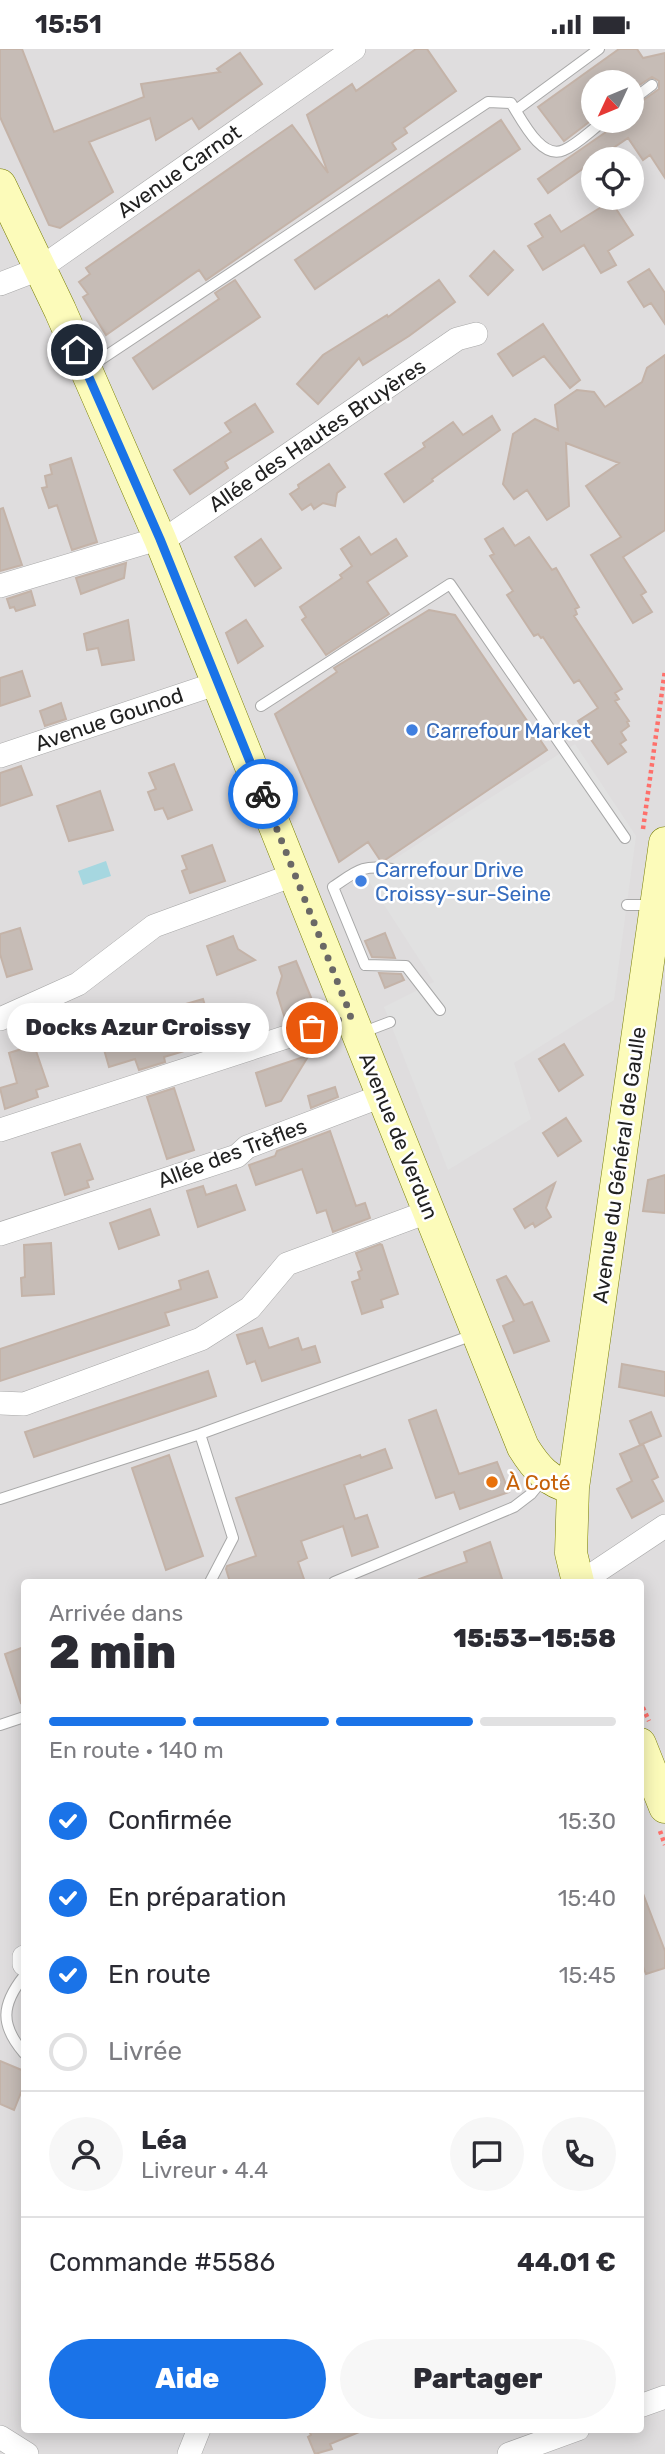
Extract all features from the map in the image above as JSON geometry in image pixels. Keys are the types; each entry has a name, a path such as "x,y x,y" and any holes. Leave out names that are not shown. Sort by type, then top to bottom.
{"street":[{"name":"Avenue Carnot","path":"0,284 39,269 354,49"},
{"name":"Avenue de Verdun","path":"0,185 60,310 160,539 523,1447 534,1465 559,1482"},
{"name":"Allée des Hautes Bruyères","path":"0,586 172,535 457,339 476,334"},
{"name":"Avenue Gounod","path":"0,756 218,683"},
{"name":"Avenue du Général de Gaulle","path":"579,1579 571,1553 559,1482 642,905 665,843"},
{"path":"0,1019 78,984 154,926 296,874"},
{"path":"0,1130 355,1025"},
{"name":"Allée des Trèfles","path":"0,1234 237,1156 247,1147 384,1095"},
{"path":"0,1403 24,1404 201,1339 250,1308 287,1264 430,1211"},
{"path":"585,1579 665,1526"},
{"path":"644,1754 665,1807"},
{"path":"644,2405 665,2397"},
{"path":"188,2454 197,2433"},
{"path":"509,2454 567,2433"},
{"path":"0,2437 27,2454"}],"lane":[{"path":"516,110 599,49"},
{"path":"644,91 652,85"},
{"path":"86,370 488,102 510,103 539,144 550,152 562,151 587,133"},
{"path":"261,706 450,584 625,838"},
{"path":"392,869 370,865 333,887 365,965 406,966 440,1010"},
{"path":"355,1025 390,1022"},
{"path":"0,1499 200,1434 478,1333"},
{"path":"200,1434 233,1538 212,1579"},
{"path":"341,1579 514,1507 531,1494 559,1482"},
{"path":"0,1725 21,1718"},
{"path":"21,1980 7,1998 2,2018 6,2033 21,2050"}],"shaded area":[{"path":"0,49 665,49 665,2454 0,2454"},
{"path":"575,744 636,836 614,1000 514,1063 531,1119 448,1170 384,1007 434,982 366,877"}],"water":[{"path":"106,861 111,876 83,885 78,871"}],"building":[{"path":"0,49 22,49 54,132 144,97 141,84 220,72 217,69 240,53 262,84 199,129 192,118 156,140 150,118 89,142 113,192 60,228 49,225 0,117"},
{"path":"416,49 427,49 456,91 404,128 407,133 392,143 396,149 206,280 199,270 106,335 83,297 88,294 79,282 90,274 86,268 292,125 328,173 307,115 352,84 356,91"},
{"path":"619,49 637,49 643,58 665,53 665,178 650,155 644,159 644,147 634,147 628,138 615,147 584,147 605,133 644,133 644,100 659,89 659,81 652,77 644,82 644,70 590,70"},
{"path":"581,76 581,128 564,141 538,107"},
{"path":"501,120 520,149 315,289 295,260"},
{"path":"581,149 581,170 548,193 538,179"},
{"path":"596,210 617,210 633,235 608,251 616,265 601,273 584,245 543,270 528,246 543,237 535,224 550,215 561,232"},
{"path":"494,251 513,270 488,295 470,276"},
{"path":"649,269 665,293 665,324 651,303 644,307 628,282"},
{"path":"235,280 260,317 153,389 133,358 219,299 215,293"},
{"path":"439,280 455,302 363,365 359,358 318,404 297,384 323,355 387,315 388,317"},
{"path":"543,324 580,380 570,388 544,356 513,376 498,354"},
{"path":"665,355 665,530 623,557 646,592 641,595 652,612 633,623 591,555 621,537 586,486 619,463 566,443 569,506 547,520 527,490 514,499 503,484 513,434 535,419 558,430 555,405 577,390 594,392 605,407 642,382 647,368"},
{"path":"255,404 273,432 225,462 228,468 190,494 174,470 231,432 225,423"},
{"path":"492,416 500,430 404,502 385,474 425,447 423,443 453,422 463,435"},
{"path":"71,458 97,542 72,550 57,505 49,508 42,488 47,487 45,476 52,474 50,465"},
{"path":"329,464 345,487 337,493 335,506 323,503 314,509 311,504 302,510 290,494 299,488 298,485"},
{"path":"3,508 22,565 0,571 0,509"},
{"path":"503,528 515,546 529,537 552,570 556,568 579,607 575,609 577,614 574,616 622,689 615,693 619,699 615,701 629,721 629,726 621,732 626,740 620,744 626,752 608,764 578,721 598,708 579,680 574,683 543,637 538,634 534,636 507,595 513,591 490,556 494,554 485,539"},
{"path":"359,537 371,555 396,539 407,556 367,582 389,614 326,655 302,620 306,617 300,607 342,578 340,575 352,566 341,549"},
{"path":"261,539 281,568 255,586 235,557"},
{"path":"126,563 124,578 81,594 76,578"},
{"path":"31,591 35,605 16,611 14,607 10,608 7,599"},
{"path":"429,610 455,615 547,750 385,860 380,860 368,842 339,862 275,714 337,672 334,668"},
{"path":"128,620 134,660 102,665 98,648 87,650 84,634"},
{"path":"246,620 263,646 238,663 226,633"},
{"path":"22,671 30,696 0,706 0,678"},
{"path":"61,703 66,719 45,726 40,711"},
{"path":"174,764 192,810 168,819 163,808 155,810 148,792 156,789 149,773"},
{"path":"21,766 32,795 0,806 0,773"},
{"path":"100,791 113,830 69,841 57,806"},
{"path":"212,845 225,881 190,893 182,871 187,869 182,856"},
{"path":"20,928 32,969 7,977 0,954 0,934"},
{"path":"385,933 395,958 372,957 365,941"},
{"path":"233,936 238,949 255,960 217,975 207,946"},
{"path":"296,961 317,1012 286,1022 277,993 282,976 279,967"},
{"path":"379,973 401,974 404,980 385,988"},
{"path":"203,999 210,1021 226,1017 235,1039 202,1050 201,1046 164,1057 165,1062 139,1070 135,1059 109,1067 103,1046 192,1019 186,1004"},
{"path":"564,1044 583,1075 559,1091 539,1059"},
{"path":"34,1045 48,1086 36,1090 38,1097 5,1109 0,1088 17,1083 9,1053"},
{"path":"309,1055 281,1101 266,1106 256,1073"},
{"path":"335,1087 338,1097 311,1108 308,1096"},
{"path":"174,1088 194,1150 167,1159 147,1097"},
{"path":"566,1118 581,1141 558,1156 543,1133"},
{"path":"330,1131 356,1206 365,1203 370,1218 333,1232 326,1210 317,1213 302,1169 256,1185 249,1165"},
{"path":"80,1144 93,1179 87,1181 89,1187 65,1195 52,1153"},
{"path":"665,1175 665,1213 643,1211 648,1180"},
{"path":"555,1183 546,1208 551,1217 535,1227 533,1223 525,1228 514,1209"},
{"path":"236,1185 245,1210 198,1227 187,1191 203,1186 206,1195"},
{"path":"150,1209 159,1235 119,1249 110,1223"},
{"path":"51,1243 54,1294 22,1296 21,1278 25,1277 24,1245"},
{"path":"380,1244 398,1294 381,1300 383,1307 362,1314 352,1282 360,1279 358,1272 362,1270 356,1253"},
{"path":"208,1271 217,1297 165,1313 169,1325 0,1381 0,1349 181,1289 179,1281"},
{"path":"506,1276 524,1305 532,1302 549,1341 514,1353 503,1326 514,1321 497,1280"},
{"path":"262,1328 269,1348 298,1338 302,1350 315,1346 320,1362 262,1381 255,1361 247,1364 237,1335"},
{"path":"622,1364 665,1372 665,1396 619,1387"},
{"path":"208,1371 216,1396 34,1457 25,1432"},
{"path":"436,1410 459,1474 497,1462 509,1492 460,1509 454,1492 436,1498 409,1420"},
{"path":"651,1412 661,1436 640,1445 630,1421"},
{"path":"643,1444 658,1477 652,1480 663,1501 632,1518 617,1489 632,1481 620,1454"},
{"path":"385,1449 392,1468 344,1485 355,1519 367,1515 378,1547 352,1556 343,1526 301,1541 307,1558 298,1562 304,1579 229,1579 227,1566 256,1556 236,1498 360,1455 361,1458"},
{"path":"169,1455 203,1556 166,1570 132,1468"},
{"path":"490,1542 502,1579 419,1579 467,1562 464,1552"},
{"path":"21,1648 21,1703 5,1654"},
{"path":"644,1896 665,1951 665,1968 646,1974"},
{"path":"0,2061 21,2070 21,2092 14,2110 0,2104"},
{"path":"310,2433 357,2433 330,2444 332,2449 315,2454 308,2437"}],"way so far":[{"path":"263,794 351,1016 312,1028"}],"place":[{"name":"Carrefour Market","path":"412,730"},
{"name":"Carrefour Drive Croissy-sur-Seine","path":"361,881"},
{"name":"Docks Azur Croissy","path":"312,1028"},
{"name":"À Coté","path":"492,1482"}],"route":[{"path":"77,350 160,539 263,794"}]}
